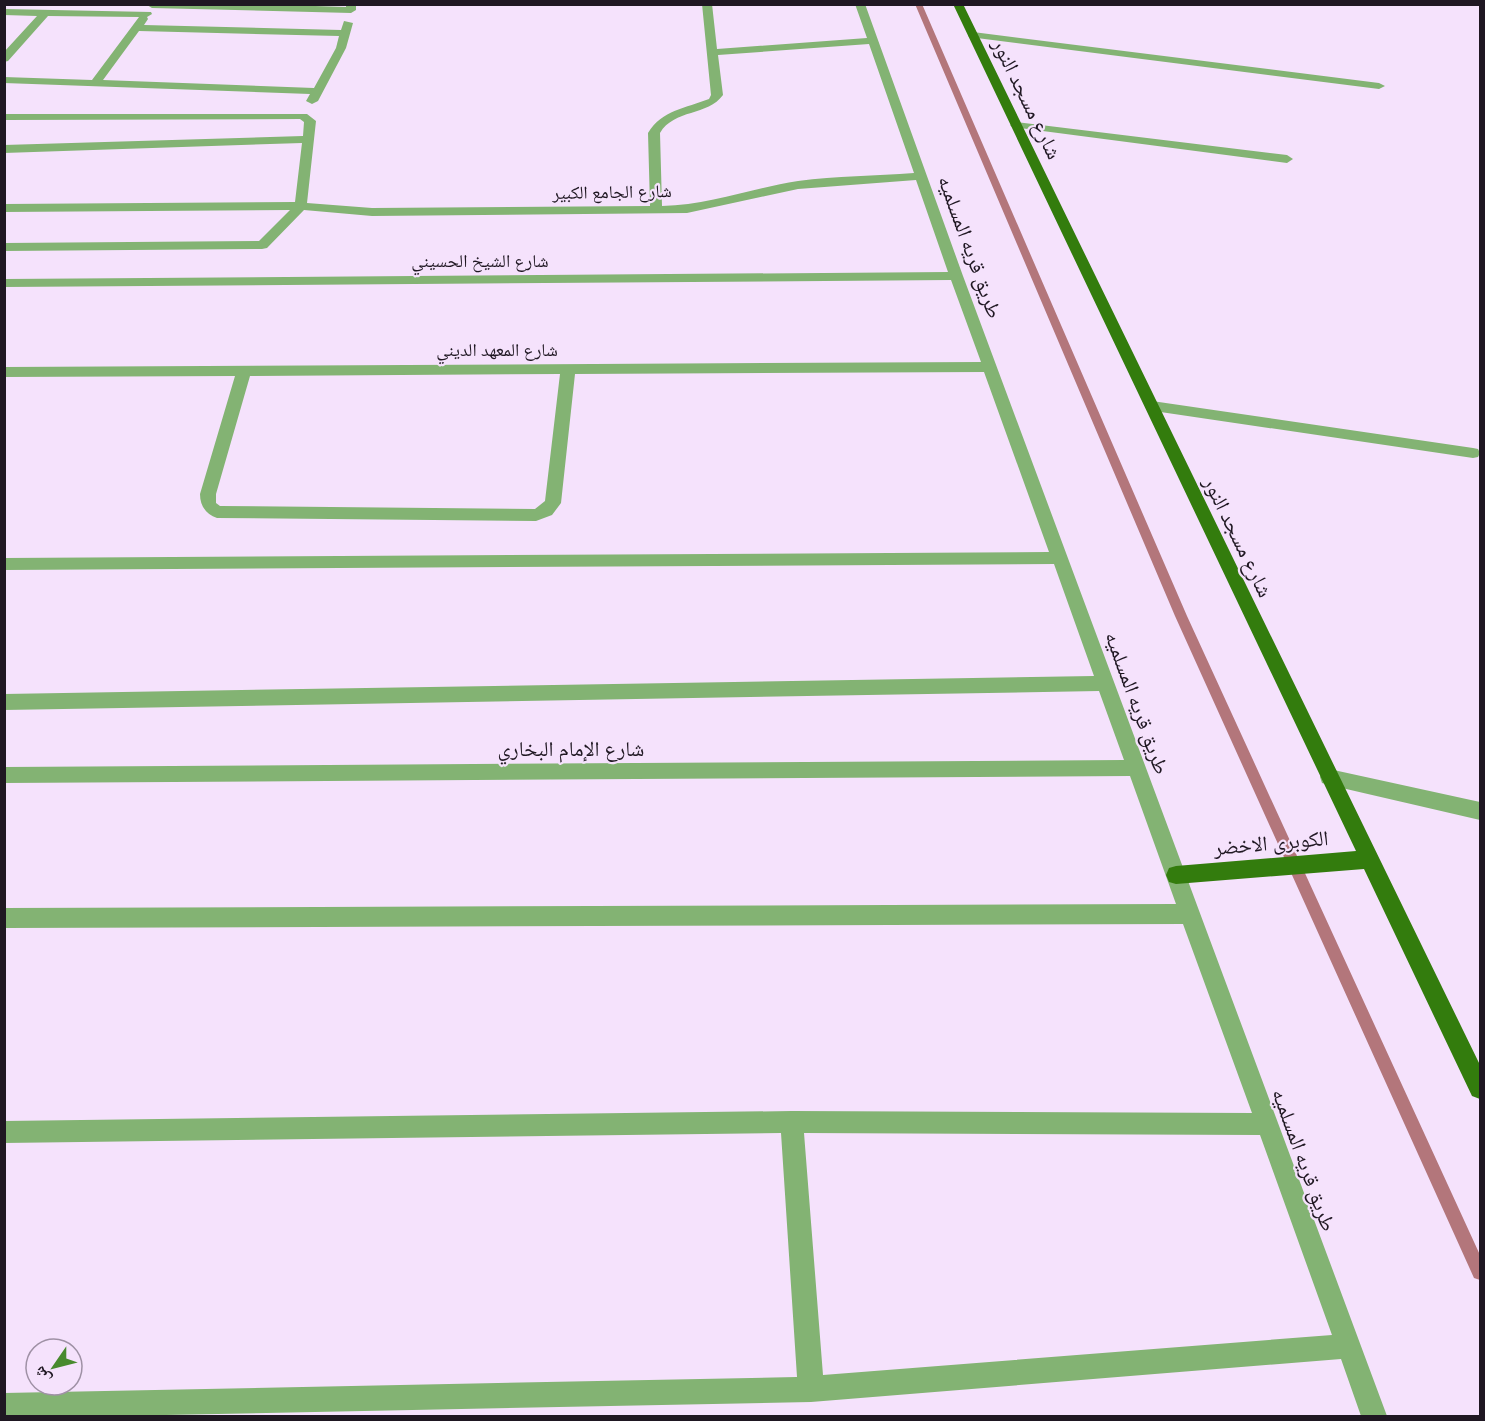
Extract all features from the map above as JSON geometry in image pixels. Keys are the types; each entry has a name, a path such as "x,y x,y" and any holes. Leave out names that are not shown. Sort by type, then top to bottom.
{"main road":[{"name":"شارع مسجد النور","path":"958,4 1480,1088"},
{"name":"الكوبرى الاخضر","path":"1176,875 1370,859"}],"street":[{"path":"656,210 654,133 657,126 666,118 706,104 716,98 714,52 707,4"},
{"name":"طريق قريه المسلميه","path":"860,4 989,367 1374,1416"},
{"path":"12,9 46,12 150,8 351,7 346,33 318,91 303,116"},
{"path":"95,84 150,8"},
{"path":"4,59 46,12"},
{"path":"136,28 346,33"},
{"path":"973,35 1379,86"},
{"path":"714,52 873,41"},
{"path":"4,80 318,91"},
{"path":"4,117 303,116 310,121 301,206 262,245 4,247"},
{"path":"1016,125 1287,159"},
{"path":"4,149 308,139"},
{"name":"شارع الجامع الكبير","path":"4,208 301,206 372,212 656,210 717,204 798,185 921,176"},
{"name":"شارع الشيخ الحسيني","path":"4,283 956,276"},
{"name":"شارع المعهد الديني","path":"4,372 989,367"},
{"path":"244,371 208,495 207,501 217,512 536,515 546,511 553,503 568,369"},
{"path":"1152,405 1473,453"},
{"path":"4,564 1060,558"},
{"path":"4,702 1105,683"},
{"name":"شارع الإمام البخاري","path":"4,776 1137,768"},
{"path":"1329,777 1480,811"},
{"path":"4,918 1190,914"},
{"path":"792,1122 811,1389"},
{"path":"4,1132 792,1122 1268,1124"},
{"path":"4,1407 811,1389 1348,1346"}],"waterway":[{"path":"918,4 1181,616 1480,1272"}]}
